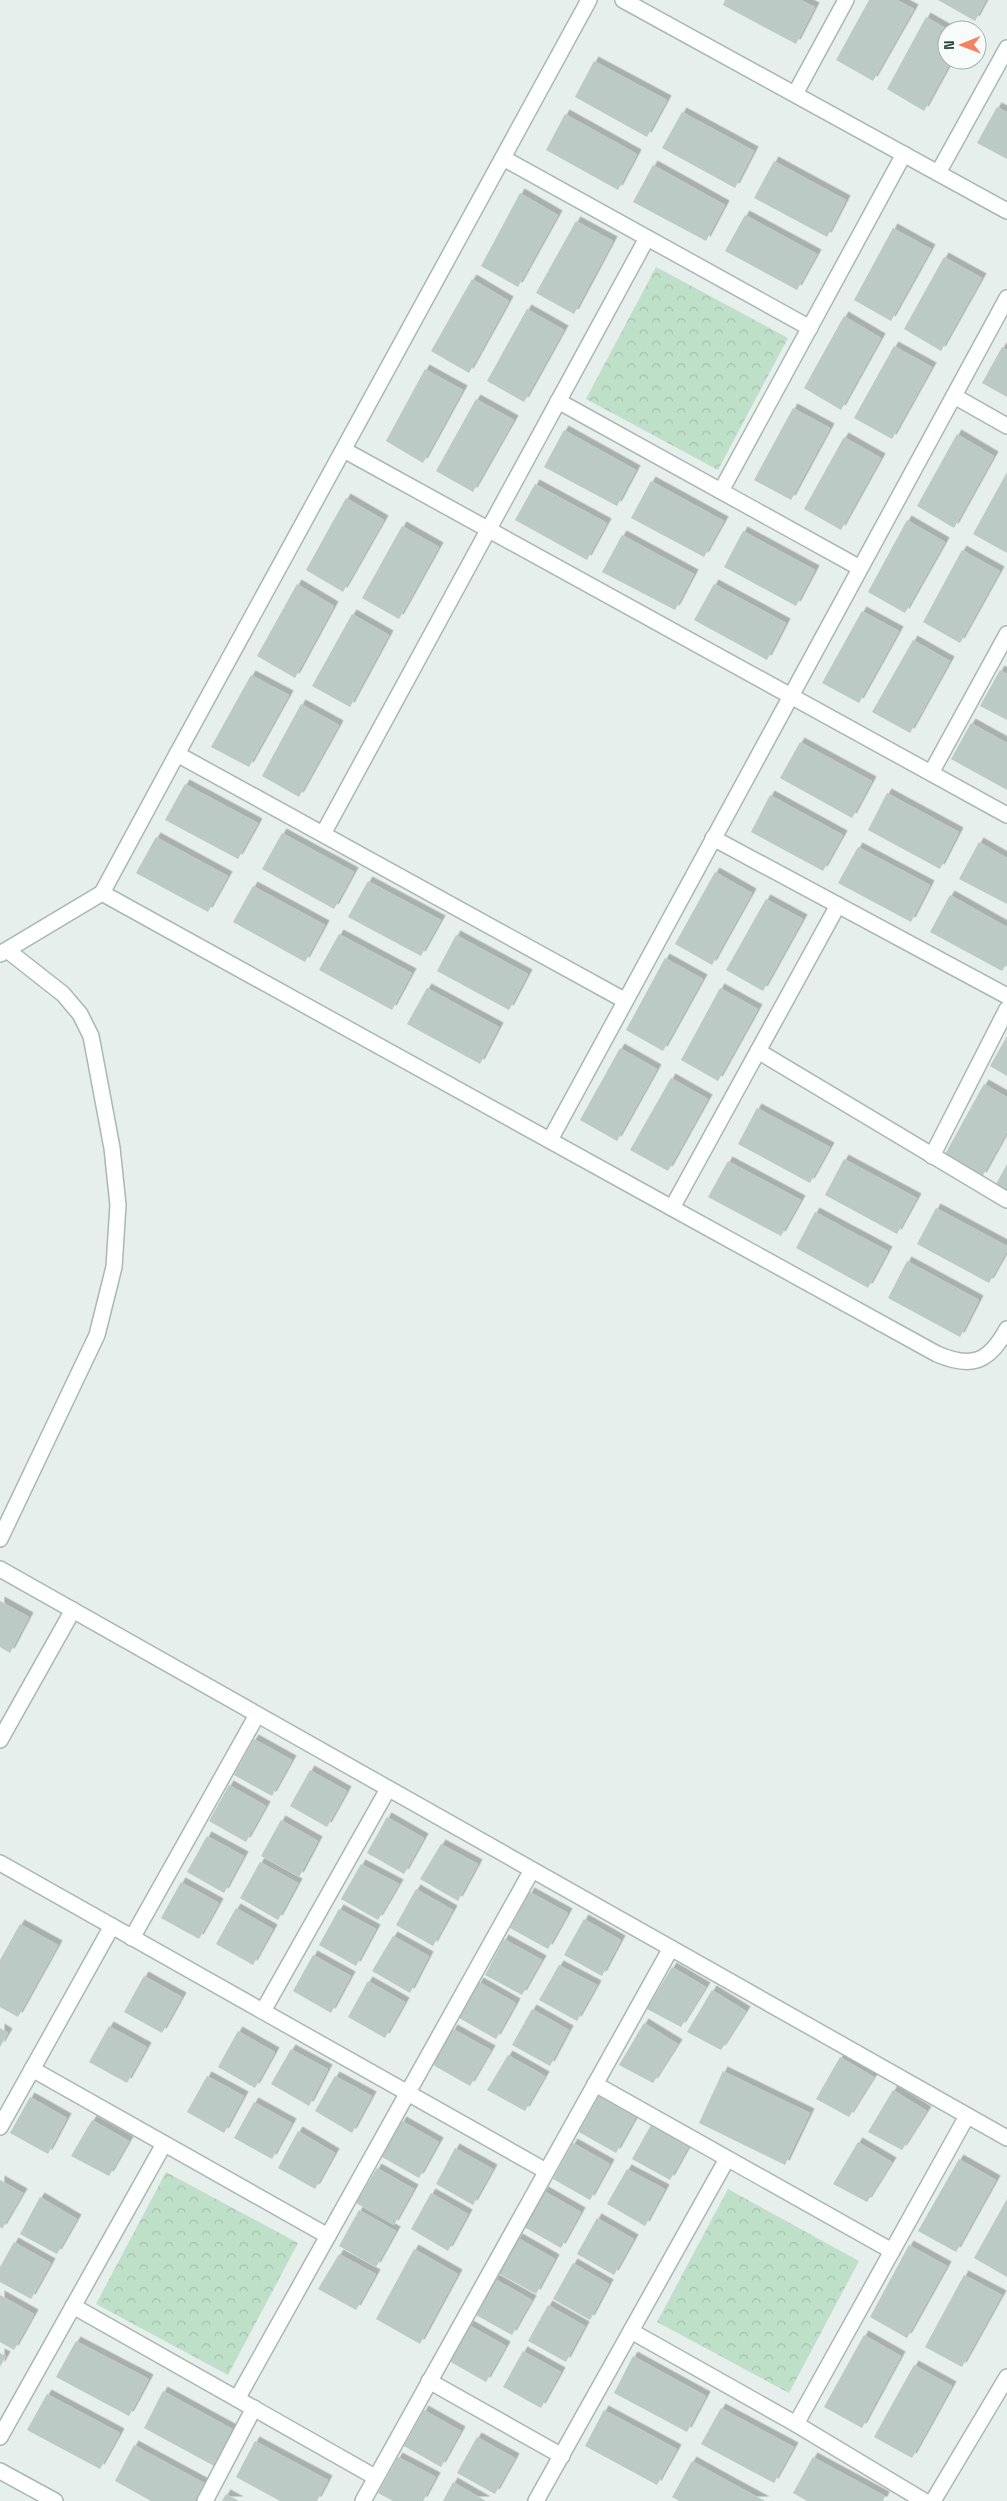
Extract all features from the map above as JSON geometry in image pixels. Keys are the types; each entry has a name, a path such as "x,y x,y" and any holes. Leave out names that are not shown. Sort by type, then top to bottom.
{"street":[{"path":"0,1539 97,1335 114,1267 118,1205 112,1148 91,1036 80,1014 63,994 4,952 102,893 589,0"},
{"path":"623,0 1007,211"},
{"path":"794,94 846,0"},
{"path":"938,173 1007,48"},
{"path":"721,491 904,154"},
{"path":"503,158 810,328"},
{"path":"322,834 647,238"},
{"path":"550,1140 624,1000 1007,298"},
{"path":"954,396 1007,426"},
{"path":"558,401 860,568"},
{"path":"344,450 1007,815"},
{"path":"931,773 1006,636"},
{"path":"178,754 624,1000"},
{"path":"713,838 1007,996"},
{"path":"102,893 937,1354 955,1362 978,1360 998,1344 1007,1329"},
{"path":"672,1208 838,905"},
{"path":"932,1156 1007,1009"},
{"path":"758,1051 1007,1200"},
{"path":"0,1569 1007,2138"},
{"path":"0,1740 73,1610"},
{"path":"132,1938 257,1715"},
{"path":"263,2011 388,1789"},
{"path":"0,1863 546,2171"},
{"path":"237,2399 532,1870"},
{"path":"0,2127 112,1926"},
{"path":"363,2501 428,2381 671,1948"},
{"path":"32,2069 328,2236"},
{"path":"595,2084 892,2251"},
{"path":"796,2424 967,2116"},
{"path":"0,2437 164,2144"},
{"path":"536,2501 727,2159"},
{"path":"73,2306 375,2477"},
{"path":"631,2331 796,2424 924,2501"},
{"path":"933,2501 1007,2377"},
{"path":"428,2381 562,2456"},
{"path":"205,2501 254,2408"},
{"path":"0,2471 54,2501"}],"green space":[{"path":"656,267 788,338 718,470 586,399"},
{"path":"166,2172 298,2243 228,2375 96,2304"},
{"path":"728,2189 859,2261 789,2393 657,2322"}],"building":[{"path":"725,0 801,0 815,7 796,44 723,5"},
{"path":"869,0 897,0 914,9 873,81 836,60"},
{"path":"938,0 986,0 976,20"},
{"path":"926,17 937,23 937,70 947,70 924,111 887,89"},
{"path":"594,61 667,100 647,137 575,97"},
{"path":"997,107 1007,112 1007,159 977,143"},
{"path":"682,112 754,151 735,188 662,148"},
{"path":"565,114 637,154 618,190 546,150"},
{"path":"774,161 846,200 827,237 754,198"},
{"path":"653,165 725,205 706,241 633,202"},
{"path":"520,193 558,215 518,287 481,266"},
{"path":"745,215 817,254 797,290 725,251"},
{"path":"576,221 613,241 574,314 536,293"},
{"path":"893,228 931,249 891,321 854,300"},
{"path":"944,257 982,278 941,351 904,329"},
{"path":"472,279 509,301 469,373 431,351"},
{"path":"527,309 564,330 524,402 487,381"},
{"path":"844,316 881,338 841,410 804,388"},
{"path":"894,346 932,367 892,439 854,418"},
{"path":"1002,347 1007,350 1007,397 982,383"},
{"path":"425,369 463,390 423,463 386,441"},
{"path":"476,399 514,420 473,492 436,471"},
{"path":"793,408 830,428 791,500 754,480"},
{"path":"564,430 636,470 617,506 544,467"},
{"path":"957,434 994,456 954,528 917,506"},
{"path":"844,437 881,458 841,530 804,509"},
{"path":"1007,472 1007,553 973,534"},
{"path":"651,481 724,521 704,557 631,518"},
{"path":"535,484 607,523 587,560 515,520"},
{"path":"346,498 384,520 343,592 306,570"},
{"path":"907,520 945,542 905,613 868,592"},
{"path":"402,526 439,547 399,619 362,598"},
{"path":"743,531 815,570 796,606 724,567"},
{"path":"622,535 694,574 675,610 602,572"},
{"path":"962,550 1000,571 960,643 923,622"},
{"path":"297,584 334,606 295,678 257,656"},
{"path":"714,584 786,623 767,660 694,620"},
{"path":"862,611 899,631 859,703 822,683"},
{"path":"352,614 389,635 350,707 312,686"},
{"path":"913,640 950,661 910,733 872,712"},
{"path":"1000,670 1007,674 1007,720 980,706"},
{"path":"251,675 289,695 249,767 211,747"},
{"path":"301,704 339,725 299,797 262,776"},
{"path":"971,723 1007,743 1007,790 951,759"},
{"path":"800,742 872,781 852,818 780,778"},
{"path":"185,784 258,823 238,859 165,820"},
{"path":"887,793 959,832 940,869 868,830"},
{"path":"770,795 843,835 823,871 751,832"},
{"path":"282,833 354,872 334,909 262,869"},
{"path":"156,837 228,876 208,912 136,873"},
{"path":"979,842 1007,858 1007,904 959,879"},
{"path":"858,847 930,885 911,922 838,883"},
{"path":"715,872 752,893 712,965 675,944"},
{"path":"368,881 441,920 421,956 348,917"},
{"path":"253,886 325,925 305,962 233,922"},
{"path":"950,895 1007,927 1007,963 1002,971 930,932"},
{"path":"766,899 803,919 763,991 726,970"},
{"path":"339,934 412,973 392,1010 319,970"},
{"path":"456,935 528,974 509,1010 437,971"},
{"path":"665,958 703,979 663,1051 626,1030"},
{"path":"427,988 499,1027 480,1064 407,1024"},
{"path":"720,988 758,1009 718,1081 681,1060"},
{"path":"1007,1036 1007,1076 990,1066"},
{"path":"620,1048 657,1069 617,1141 580,1120"},
{"path":"671,1078 708,1099 668,1171 630,1150"},
{"path":"984,1084 1007,1097 1007,1132 982,1177 944,1156"},
{"path":"757,1108 830,1147 810,1183 738,1144"},
{"path":"844,1159 917,1198 897,1234 825,1195"},
{"path":"728,1161 801,1200 781,1236 708,1197"},
{"path":"1007,1164 1007,1193 995,1186"},
{"path":"936,1208 1007,1246 1007,1251 989,1283 917,1244"},
{"path":"815,1212 888,1251 868,1288 796,1248"},
{"path":"907,1261 979,1300 960,1337 888,1298"},
{"path":"0,1601 29,1617 10,1653 0,1647"},
{"path":"254,1739 292,1760 272,1796 234,1775"},
{"path":"310,1770 347,1791 327,1827 290,1806"},
{"path":"229,1785 266,1806 246,1842 209,1821"},
{"path":"387,1817 424,1838 404,1874 367,1853"},
{"path":"281,1820 318,1841 299,1877 261,1856"},
{"path":"207,1836 244,1856 224,1893 187,1872"},
{"path":"441,1844 478,1864 458,1901 420,1879"},
{"path":"260,1862 298,1883 278,1920 240,1898"},
{"path":"361,1864 399,1884 378,1920 341,1899"},
{"path":"181,1882 219,1903 199,1939 161,1918"},
{"path":"416,1889 453,1910 433,1946 396,1925"},
{"path":"530,1892 568,1913 548,1949 510,1928"},
{"path":"236,1908 273,1929 253,1965 216,1944"},
{"path":"339,1909 376,1929 356,1966 319,1945"},
{"path":"584,1919 621,1940 602,1976 564,1955"},
{"path":"20,1924 58,1945 18,2017 0,2007 0,1960"},
{"path":"393,1936 429,1956 410,1993 372,1971"},
{"path":"504,1939 542,1960 522,1995 485,1975"},
{"path":"313,1955 351,1976 331,2013 293,1991"},
{"path":"559,1965 597,1985 577,2021 539,2000"},
{"path":"672,1967 706,1987 681,2027 647,2009"},
{"path":"144,1976 182,1997 162,2033 124,2012"},
{"path":"368,1981 405,2002 385,2038 348,2017"},
{"path":"479,1982 516,2003 496,2039 459,2018"},
{"path":"712,1990 746,2011 721,2050 687,2032"},
{"path":"532,2009 569,2030 550,2066 512,2045"},
{"path":"644,2023 678,2044 653,2083 619,2065"},
{"path":"109,2026 147,2047 127,2083 89,2062"},
{"path":"0,2028 8,2033 0,2047"},
{"path":"453,2029 491,2050 470,2086 433,2065"},
{"path":"238,2031 275,2052 255,2088 218,2067"},
{"path":"291,2049 328,2069 309,2106 271,2084"},
{"path":"508,2055 545,2076 525,2111 487,2090"},
{"path":"840,2057 874,2077 849,2117 816,2099"},
{"path":"723,2071 810,2113 785,2165 699,2123"},
{"path":"207,2076 244,2096 224,2133 187,2112"},
{"path":"335,2076 372,2096 352,2133 315,2111"},
{"path":"893,2090 927,2111 902,2150 868,2132"},
{"path":"599,2096 636,2117 616,2153 579,2132"},
{"path":"30,2097 67,2118 48,2154 10,2133"},
{"path":"254,2102 292,2123 272,2159 234,2138"},
{"path":"92,2120 129,2141 109,2176 71,2156"},
{"path":"402,2121 439,2142 419,2178 382,2157"},
{"path":"652,2123 690,2144 670,2180 632,2159"},
{"path":"298,2131 335,2153 315,2189 278,2168"},
{"path":"858,2142 892,2162 867,2202 833,2184"},
{"path":"573,2143 610,2164 590,2200 553,2179"},
{"path":"455,2148 493,2169 473,2205 436,2184"},
{"path":"959,2159 996,2180 956,2252 918,2231"},
{"path":"377,2168 414,2189 394,2225 356,2203"},
{"path":"627,2169 665,2189 645,2226 607,2204"},
{"path":"0,2180 23,2193 2,2229 0,2227"},
{"path":"544,2191 581,2212 561,2248 524,2227"},
{"path":"431,2193 468,2214 448,2251 411,2229"},
{"path":"40,2197 77,2219 57,2254 20,2234"},
{"path":"1007,2199 1007,2277 974,2258"},
{"path":"359,2210 396,2231 376,2267 339,2246"},
{"path":"597,2218 634,2239 614,2275 577,2254"},
{"path":"518,2238 555,2259 536,2294 498,2273"},
{"path":"14,2242 51,2263 31,2299 0,2282 0,2267"},
{"path":"909,2245 947,2266 907,2338 870,2317"},
{"path":"414,2249 458,2274 420,2344 376,2319"},
{"path":"339,2254 376,2274 356,2310 318,2289"},
{"path":"573,2263 609,2284 590,2320 553,2299"},
{"path":"964,2275 1002,2295 962,2367 925,2347"},
{"path":"495,2279 532,2300 512,2335 474,2314"},
{"path":"0,2295 34,2314 14,2350 0,2342"},
{"path":"548,2305 585,2326 566,2362 528,2341"},
{"path":"469,2325 506,2346 486,2382 449,2361"},
{"path":"864,2335 901,2356 862,2428 824,2407"},
{"path":"76,2341 149,2379 129,2416 56,2377"},
{"path":"523,2351 561,2372 541,2408 503,2387"},
{"path":"0,2353 6,2356 0,2367"},
{"path":"633,2356 706,2396 687,2432 614,2393"},
{"path":"914,2365 952,2386 912,2458 874,2437"},
{"path":"163,2391 236,2431 216,2467 144,2428"},
{"path":"47,2394 120,2433 100,2469 27,2430"},
{"path":"721,2408 794,2447 774,2483 701,2444"},
{"path":"424,2410 461,2431 441,2467 404,2446"},
{"path":"604,2410 677,2449 657,2485 585,2446"},
{"path":"477,2437 515,2458 495,2494 457,2473"},
{"path":"255,2441 328,2480 317,2501 280,2501 236,2477"},
{"path":"134,2445 206,2484 197,2501 151,2501 115,2481"},
{"path":"398,2457 436,2477 423,2501 393,2501 378,2493"},
{"path":"813,2457 885,2496 883,2501 807,2501 793,2493"},
{"path":"692,2461 765,2501 679,2501 672,2497"},
{"path":"453,2482 486,2501 443,2501"},
{"path":"226,2494 239,2501 222,2501"}]}
